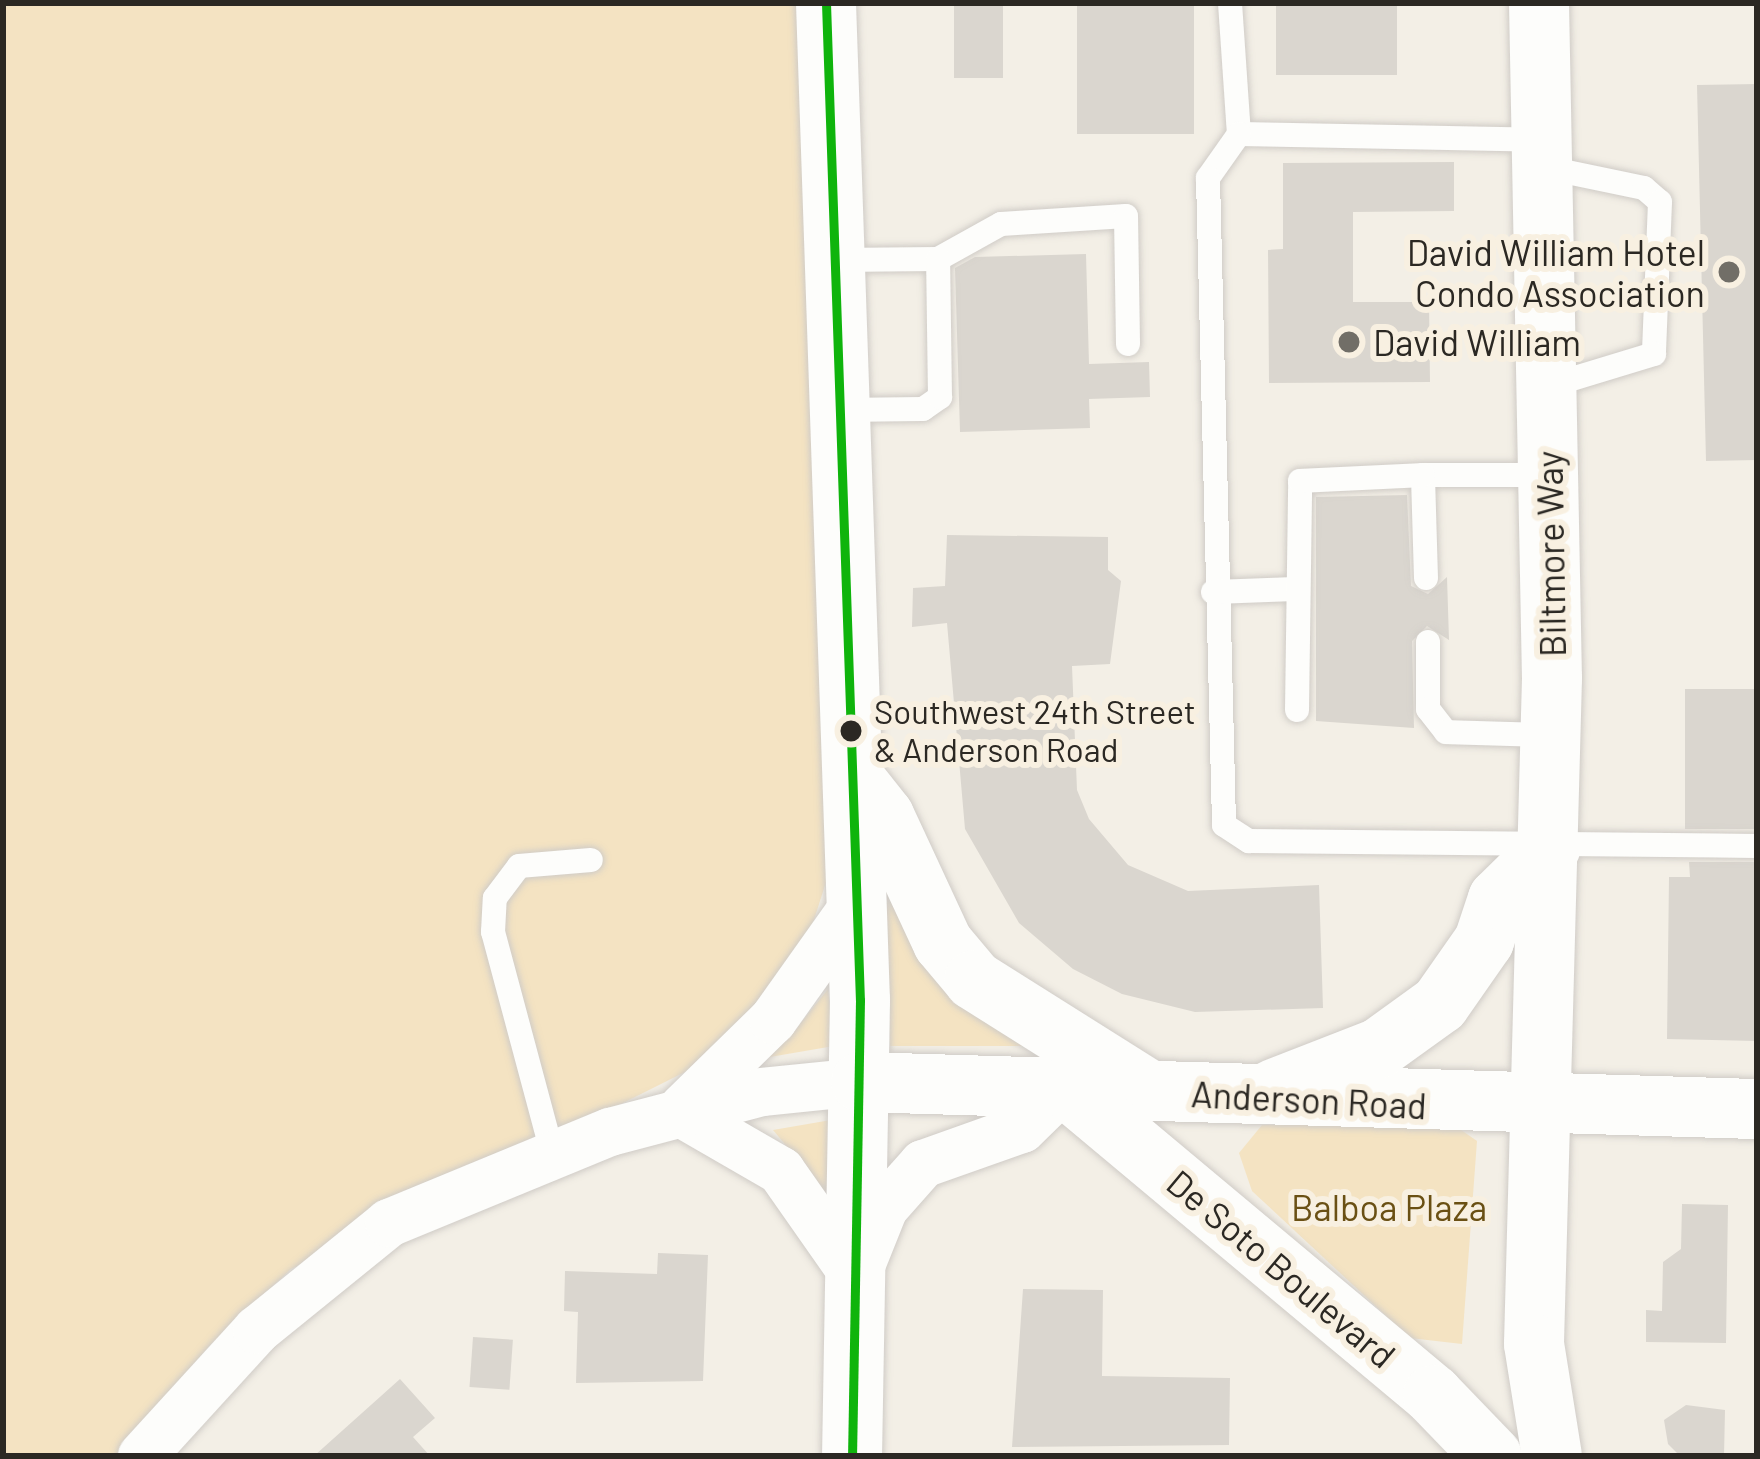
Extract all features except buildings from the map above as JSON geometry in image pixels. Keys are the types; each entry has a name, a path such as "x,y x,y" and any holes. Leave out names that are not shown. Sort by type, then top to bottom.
{"street":[{"path":"826,3 861,1082 852,1456"},
{"name":"Biltmore Way","path":"1540,3 1552,736 1534,1345 1552,1456"},
{"path":"853,778 884,816 943,943 974,980 1152,1092"},
{"path":"1252,1097 1379,1048 1419,1022 1458,985 1498,899 1551,847"},
{"path":"679,1112 773,1020 857,902"},
{"path":"156,1448 257,1330 355,1247 426,1204 552,1152 679,1112 861,1082"},
{"name":"Anderson Road","path":"861,1082 1757,1109"},
{"path":"856,1278 900,1185 951,1148 1022,1129 1065,1087"},
{"name":"De Soto Boulevard","path":"1065,1087 1433,1395 1492,1456"},
{"path":"679,1112 781,1171 856,1278"}],"lane":[{"path":"1230,3 1238,134 1208,178 1213,592 1224,825 1249,841 1757,846"},
{"path":"1238,134 1542,154 1644,188 1660,202 1654,355 1547,387"},
{"path":"835,260 938,259 1000,224 1126,216 1129,344"},
{"path":"840,410 923,409 940,397 938,259"},
{"path":"1424,475 1426,578"},
{"path":"1297,710 1300,481 1548,475"},
{"path":"1213,592 1296,590"},
{"path":"1428,642 1428,709 1446,732 1552,736"},
{"path":"552,1152 493,932 495,898 519,866 591,860"}],"green space":[{"path":"3,3 803,3 834,857 804,951 701,1064 291,1269 209,1346 116,1456 3,1456"},
{"path":"886,862 1029,1046 890,1046"},
{"path":"828,989 834,1046 764,1058 796,1029"},
{"path":"831,1120 832,1186 824,1191 773,1130"},
{"name":"Balboa Plaza","path":"1262,1125 1454,1125 1477,1141 1462,1344 1410,1338 1252,1191 1239,1153"}],"transit line":[{"path":"826,3 860,1000 852,1456"}],"place":[{"name":"David William Hotel Condo Association","path":"1729,272"},
{"name":"David William","path":"1349,342"},
{"name":"Southwest 24th Street & Anderson Road","path":"851,731"}]}
